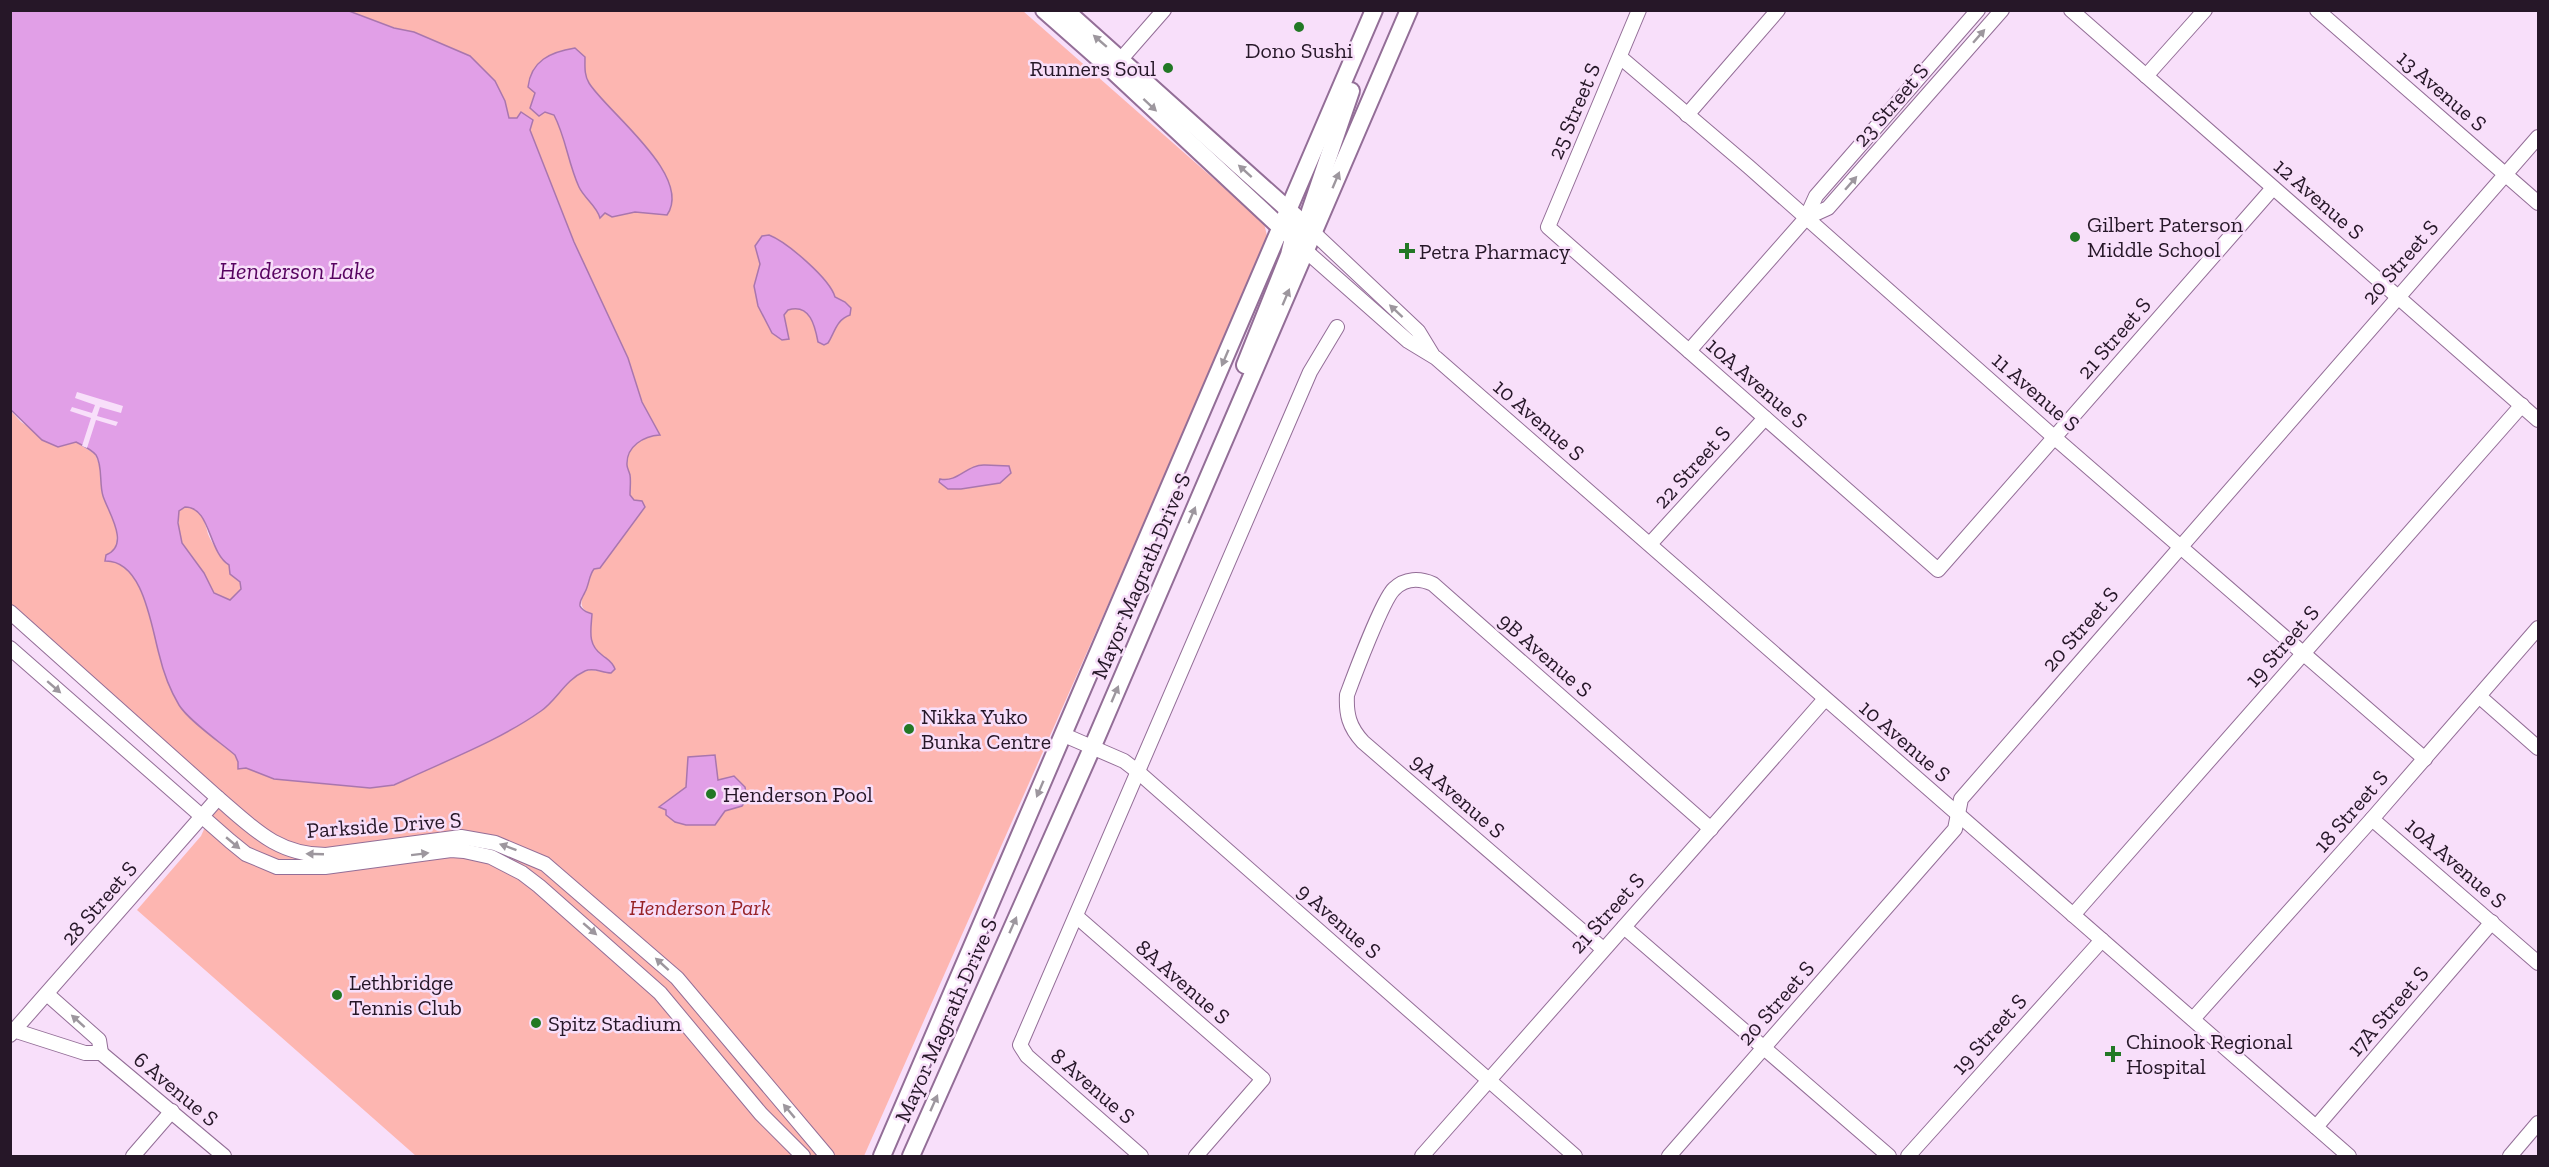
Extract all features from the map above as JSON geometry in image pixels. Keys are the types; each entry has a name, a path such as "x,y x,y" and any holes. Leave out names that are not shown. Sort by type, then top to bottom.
{"main road":[{"path":"1044,10 1117,65 1289,210"},
{"path":"1065,10 1117,65 1299,231"},
{"name":"Mayor Magrath Drive S","path":"911,1156 1092,748 1306,250 1289,210 1374,10"},
{"name":"Mayor Magrath Drive S","path":"882,1156 1064,735 1299,231 1409,10"},
{"path":"1222,445 1230,403 1299,231 1361,63 1357,50"}],"street":[{"path":"1117,65 1164,10"},
{"name":"25 Street S","path":"1548,227 1639,10"},
{"path":"1687,115 1778,10"},
{"name":"23 Street S","path":"1689,351 1806,218 1816,196 1978,10"},
{"name":"23 Street S","path":"1806,218 1828,208 2002,10"},
{"name":"12 Avenue S","path":"2071,10 2538,420"},
{"path":"2146,76 2205,10"},
{"name":"13 Avenue S","path":"2318,10 2538,203"},
{"name":"11 Avenue S","path":"1620,57 2425,759"},
{"name":"20 Street S","path":"1669,1156 1955,830 1956,813 1961,799 2538,137"},
{"name":"21 Street S","path":"1938,570 2273,188"},
{"name":"10A Avenue S","path":"1548,227 1938,570"},
{"name":"10 Avenue S","path":"1299,231 1418,332 1433,356"},
{"name":"10 Avenue S","path":"1306,250 1408,341 1433,356 1650,544 2349,1156"},
{"path":"1076,916 1310,372 1337,327"},
{"name":"19 Street S","path":"2073,915 2522,405"},
{"name":"22 Street S","path":"1650,544 1765,418"},
{"name":"9B Avenue S","path":"1366,648 1387,598 1394,588 1410,580 1422,580 1433,584 1711,829"},
{"name":"Parkside Drive S","path":"10,612 218,798 266,838 290,850 307,855 337,854 461,837 495,843 545,864 677,978 826,1156"},
{"name":"18 Street S","path":"2193,1019 2480,697 2538,628"},
{"name":"Parkside Drive S","path":"10,648 246,854 277,867 325,867 451,850 491,857 522,873 660,993 761,1113 803,1156"},
{"name":"9A Avenue S","path":"1366,648 1347,695 1347,714 1356,734 1603,949"},
{"path":"2480,697 2538,748"},
{"name":"21 Street S","path":"1422,1156 1826,699"},
{"name":"9 Avenue S","path":"1064,735 1124,761 1137,771 1575,1156"},
{"name":"28 Street S","path":"12,1031 218,798"},
{"name":"10A Avenue S","path":"2372,819 2538,963"},
{"name":"8 Avenue S","path":"1076,916 1020,1045 1027,1056 1141,1156"},
{"name":"8A Avenue S","path":"1076,916 1263,1079 1196,1156"},
{"name":"17A Street S","path":"2316,1127 2492,922"},
{"path":"1624,927 1889,1156"},
{"name":"19 Street S","path":"1908,1156 2102,940"},
{"name":"6 Avenue S","path":"47,994 99,1040 101,1053"},
{"name":"6 Avenue S","path":"12,1031 85,1053 101,1053 224,1156"},
{"path":"133,1156 172,1111"},
{"path":"2510,1156 2538,1123"}],"green space":[{"name":"Henderson Park","path":"349,11 1023,11 1264,223 1267,236 1118,582 864,1156 416,1156 137,910 201,836 218,798 11,612 10,410 21,422 58,447 76,442 95,454 100,467 103,497 115,523 116,545 112,553 116,561 134,576 151,614 181,708 235,755 238,762 246,768 274,779 370,788 394,785 512,729 542,710 571,679 584,672 591,670 611,673 615,669 594,646 591,636 592,614 582,607 581,602 591,572 634,500 630,495 630,477 627,466 629,452 642,440 660,435 642,402 628,358 574,242 530,130 517,118 509,118 505,101 495,81 470,56 414,32 394,28"},
{"path":"185,507 199,512 212,541 240,582 241,589 230,600 214,593 204,573 182,543 179,532 179,511"}],"water":[{"name":"Henderson Lake","path":"11,11 349,11 394,28 414,32 470,56 495,81 505,101 509,118 517,118 521,112 533,120 530,130 574,242 628,358 642,402 660,435 642,440 629,452 627,465 630,495 634,500 642,501 645,507 600,568 592,571 580,602 582,609 592,614 591,636 594,646 615,669 611,673 585,671 572,680 541,711 509,731 394,785 370,788 274,779 246,768 238,769 235,755 197,724 179,705 165,674 137,582 118,564 105,561 106,555 117,544 117,536 113,519 103,496 96,455 76,442 58,447 42,440 11,410","holes":["185,507 193,509 205,522 222,559 229,565 230,574 240,582 241,589 230,600 214,593 204,573 182,543 178,523 179,511"]},
{"path":"575,48 585,57 589,83 659,163 669,182 672,199 667,215 635,212 612,217 605,213 600,218 579,187 554,115 545,112 539,116 530,108 535,93 528,87 533,70 550,55"},
{"path":"769,235 807,262 825,281 835,297 851,308 850,315 839,323 828,343 824,345 818,342 810,317 802,310 788,310 784,315 789,339 782,340 772,333 758,306 754,286 760,264 755,246 762,236"},
{"path":"1009,466 1011,473 1000,483 961,489 948,489 939,482 940,479 946,480 973,467"},
{"name":"Henderson Pool","path":"715,755 718,780 734,776 745,787 747,799 742,806 725,811 715,825 686,825 675,822 666,815 666,810 659,807 686,787 688,757"}],"pier":[{"path":"77,392 123,406 121,413 100,407 97,416 118,422 116,426 96,420 87,448 82,446 91,418 70,411 72,407 92,413 95,405 75,398"}],"place":[{"name":"Dono Sushi","path":"1299,27"},
{"name":"Runners Soul","path":"1168,68"},
{"name":"Gilbert Paterson Middle School","path":"2075,237"},
{"name":"Petra Pharmacy","path":"1407,251"},
{"name":"Nikka Yuko Bunka Centre","path":"909,729"},
{"name":"Henderson Pool","path":"711,794"},
{"name":"Lethbridge Tennis Club","path":"337,995"},
{"name":"Spitz Stadium","path":"536,1023"},
{"name":"Chinook Regional Hospital","path":"2113,1054"}]}
